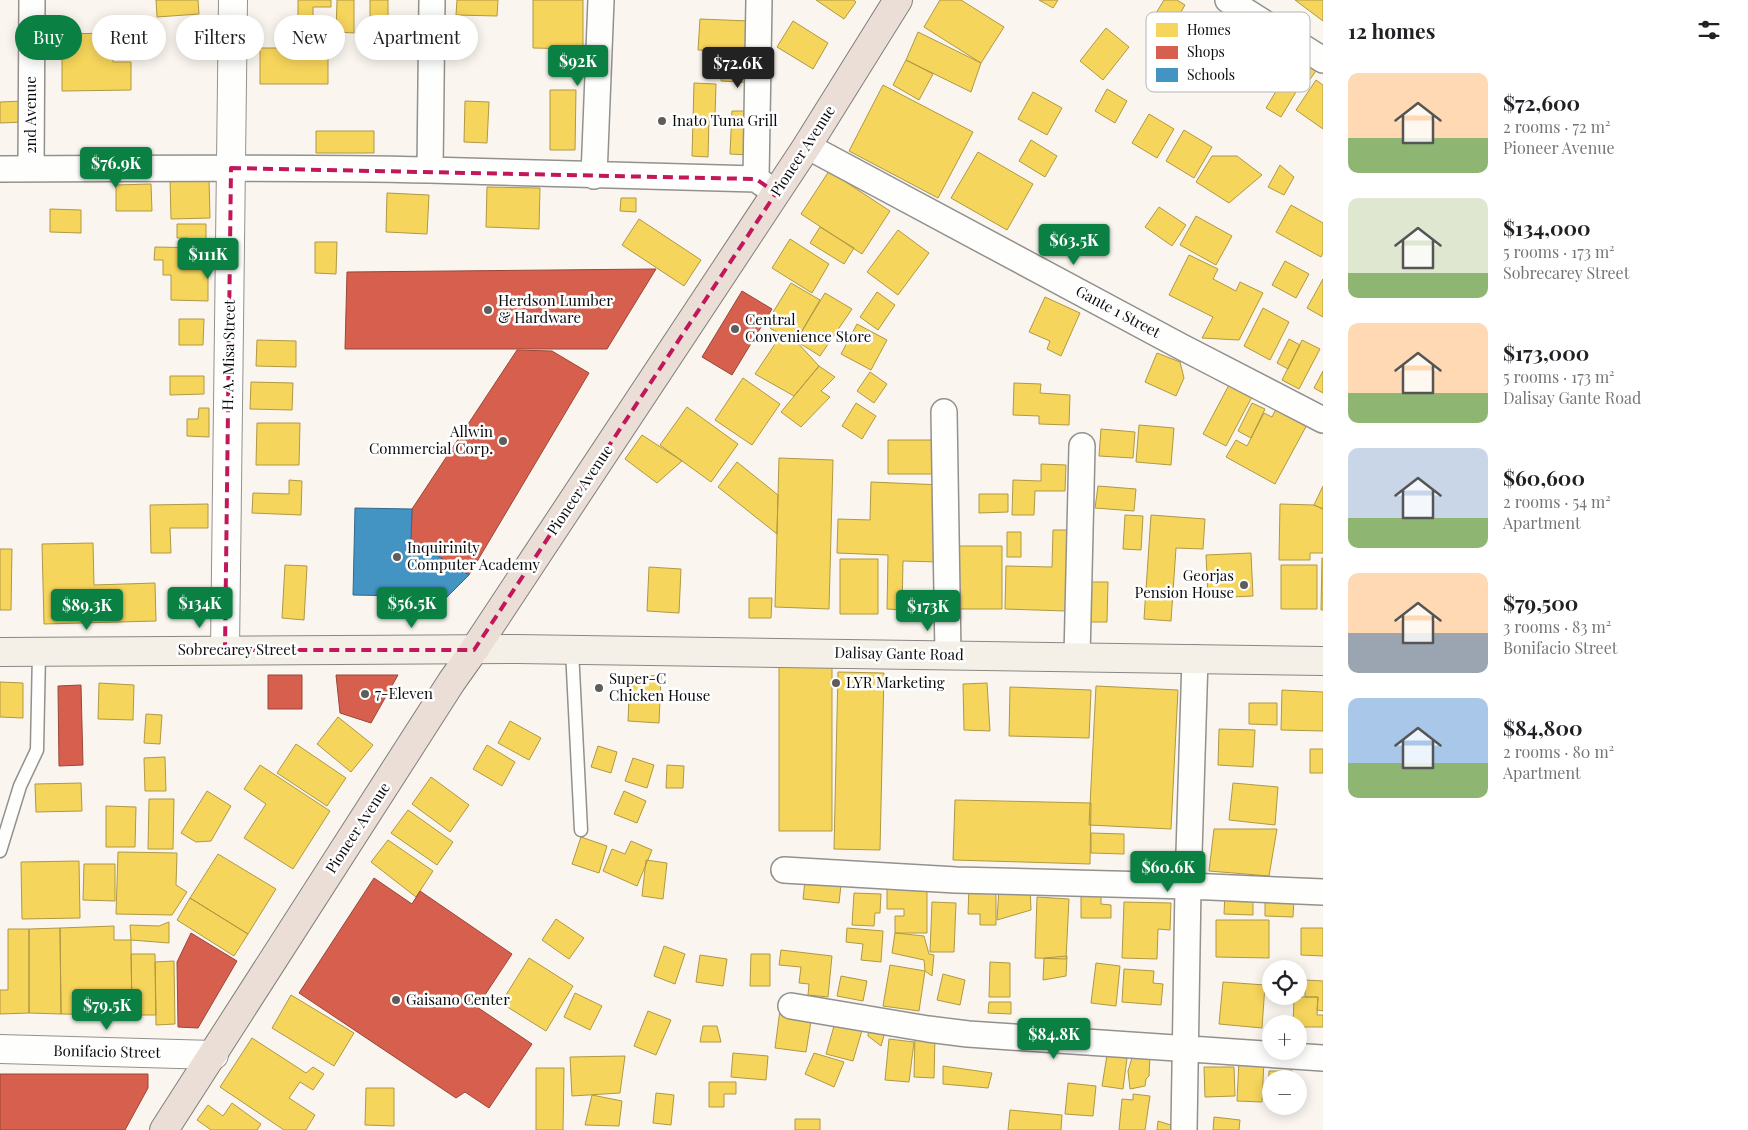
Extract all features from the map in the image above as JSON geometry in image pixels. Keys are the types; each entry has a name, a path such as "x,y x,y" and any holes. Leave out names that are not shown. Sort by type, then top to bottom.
{"highway":[{"name":"Pioneer Avenue","path":"164,1130 214,1055 452,681 474,650 766,186 807,146 898,0"}],"main road":[{"name":"Sobrecarey Street","path":"0,652 474,650"},
{"name":"Dalisay Gante Road","path":"474,650 1323,661"}],"street":[{"name":"2nd Avenue","path":"31,169 32,0"},
{"name":"H. A. Misa Street","path":"225,650 233,0"},
{"path":"430,170 432,0"},
{"path":"594,176 602,0"},
{"path":"0,169 231,168 430,170 594,176 766,186 760,0"},
{"path":"1228,0 1247,12"},
{"path":"1310,52 1323,60"},
{"name":"Gante 1 Street","path":"807,146 1171,341 1323,420"},
{"path":"944,412 948,655"},
{"path":"1076,657 1082,446"},
{"path":"1184,1130 1188,886 1195,658"},
{"path":"784,870 956,880 1188,886 1323,892"},
{"path":"791,1006 938,1030 1323,1058"},
{"name":"Bonifacio Street","path":"0,1050 214,1055"}],"lane":[{"path":"572,650 581,830"},
{"path":"0,850 20,786 38,750 39,653"}],"highlighted area":[{"path":"231,168 756,179 776,193 474,650 225,650"}],"building: Homes":[{"path":"156,0 198,0 199,14 166,16 157,15"},
{"path":"298,0 331,0 331,7 313,7 313,15 298,15"},
{"path":"337,0 354,0 354,33 345,32 345,15 337,15"},
{"path":"370,0 388,0 388,15 370,15"},
{"path":"457,0 498,0 497,16 456,15"},
{"path":"533,0 583,0 583,49 533,48"},
{"path":"816,0 854,0 856,2 844,19"},
{"path":"940,0 961,0 1004,27 981,63 924,27"},
{"path":"1039,0 1058,0 1053,8"},
{"path":"1164,0 1177,0 1185,5 1181,12 1157,12"},
{"path":"1295,0 1323,0 1323,21"},
{"path":"700,19 749,21 748,53 698,50"},
{"path":"793,21 828,43 813,69 777,47"},
{"path":"1106,28 1129,47 1103,80 1080,61"},
{"path":"918,32 981,63 971,92 906,60"},
{"path":"92,33 92,60 131,62 131,90 62,91 62,60 82,60 82,34"},
{"path":"264,48 274,48 274,60 328,60 328,84 260,84 260,60 264,60"},
{"path":"722,53 757,55 756,83 721,81"},
{"path":"906,60 933,74 919,100 893,85"},
{"path":"1310,62 1318,68 1310,79"},
{"path":"1316,80 1323,85 1323,129 1296,110 1308,92 1310,92"},
{"path":"694,83 716,84 715,118 709,118 708,157 692,156"},
{"path":"883,85 973,132 938,198 849,151"},
{"path":"1107,89 1127,101 1115,123 1095,111"},
{"path":"550,90 576,90 575,150 550,150"},
{"path":"1033,92 1062,108 1047,135 1018,119"},
{"path":"1276,92 1296,92 1281,117 1266,108"},
{"path":"24,101 24,122 0,123 0,102"},
{"path":"465,101 489,102 487,143 464,142"},
{"path":"732,111 753,111 751,155 730,154"},
{"path":"1149,114 1174,129 1157,158 1132,143"},
{"path":"1184,130 1212,147 1194,178 1166,161"},
{"path":"316,131 374,131 374,153 316,153"},
{"path":"1031,140 1057,156 1045,177 1019,161"},
{"path":"978,152 1033,184 1007,230 951,198"},
{"path":"1212,156 1237,156 1262,175 1229,203 1196,182"},
{"path":"1280,165 1294,177 1284,195 1268,187"},
{"path":"829,171 890,211 862,254 801,214"},
{"path":"209,179 210,218 171,219 170,180"},
{"path":"151,184 152,211 116,211 116,185"},
{"path":"487,187 540,188 539,229 486,227"},
{"path":"387,193 429,195 427,234 386,232"},
{"path":"621,198 636,198 636,212 620,211"},
{"path":"1291,205 1323,223 1323,253 1321,257 1276,232"},
{"path":"1159,207 1186,225 1172,246 1145,227"},
{"path":"50,209 81,210 81,233 50,232"},
{"path":"1196,216 1232,236 1216,265 1180,245"},
{"path":"639,219 701,260 684,286 622,245"},
{"path":"177,224 206,224 206,246 188,246 188,238 177,238"},
{"path":"820,227 854,248 844,264 810,243"},
{"path":"898,230 929,253 898,295 867,272"},
{"path":"790,239 829,264 812,293 772,268"},
{"path":"315,242 337,242 336,274 315,273"},
{"path":"155,247 208,248 208,301 171,300 171,275 163,275 163,260 154,260"},
{"path":"1189,255 1218,269 1213,279 1236,291 1240,282 1263,293 1239,340 1202,338 1213,317 1169,295"},
{"path":"1285,261 1309,274 1296,298 1272,285"},
{"path":"1323,279 1323,317 1307,308"},
{"path":"791,283 820,300 796,341 771,329 767,322"},
{"path":"877,292 895,305 878,330 860,317"},
{"path":"825,293 852,309 820,356 796,341"},
{"path":"1045,297 1080,313 1061,356 1047,349 1050,341 1029,332"},
{"path":"1263,308 1289,322 1270,360 1244,346"},
{"path":"179,319 204,319 203,345 179,345"},
{"path":"857,324 887,340 871,370 841,354"},
{"path":"779,338 796,341 819,366 794,396 755,374"},
{"path":"1289,339 1300,345 1288,369 1277,363"},
{"path":"257,340 296,341 296,367 256,366"},
{"path":"1302,340 1320,349 1299,389 1282,380"},
{"path":"1157,353 1180,362 1184,378 1176,396 1145,382"},
{"path":"819,366 835,377 821,391 830,397 801,427 781,412"},
{"path":"1323,371 1323,393 1314,388"},
{"path":"870,372 887,384 874,403 857,391"},
{"path":"170,376 204,376 204,394 170,395"},
{"path":"743,378 780,404 752,445 715,420"},
{"path":"251,382 293,383 292,410 250,409"},
{"path":"1014,383 1041,384 1040,393 1070,395 1069,425 1039,424 1039,416 1013,415"},
{"path":"1230,383 1253,395 1226,446 1203,434"},
{"path":"856,403 876,416 862,439 842,426"},
{"path":"1252,403 1265,409 1251,438 1238,431"},
{"path":"1278,405 1309,421 1275,484 1226,457 1236,440 1247,446 1264,413 1272,417"},
{"path":"687,407 738,444 711,482 660,445"},
{"path":"199,408 209,408 209,437 187,436 187,419 198,419"},
{"path":"257,423 300,423 299,465 256,465"},
{"path":"1139,425 1174,428 1171,465 1136,462"},
{"path":"1101,429 1135,432 1133,458 1099,456"},
{"path":"642,435 682,461 657,483 625,459"},
{"path":"888,440 935,440 935,474 888,474"},
{"path":"779,458 833,460 829,609 775,607"},
{"path":"737,462 778,495 777,534 718,487"},
{"path":"1041,464 1066,465 1065,491 1035,491 1034,515 1012,515 1013,480 1041,481"},
{"path":"289,480 302,481 301,515 252,513 253,493 289,494"},
{"path":"871,482 942,485 939,562 903,561 902,610 887,609 888,555 837,553 838,519 870,520"},
{"path":"1098,486 1136,489 1134,511 1095,508"},
{"path":"1323,486 1323,509 1314,505"},
{"path":"979,494 1008,494 1008,512 979,513"},
{"path":"208,504 208,528 170,528 171,553 151,553 150,505"},
{"path":"1280,504 1314,505 1323,509 1323,553 1310,553 1310,560 1279,560"},
{"path":"1125,515 1143,516 1141,550 1123,549"},
{"path":"1151,515 1205,519 1203,549 1176,548 1171,621 1144,619"},
{"path":"1053,530 1068,530 1066,611 1005,609 1006,566 1052,567"},
{"path":"1007,532 1021,532 1021,557 1007,557"},
{"path":"93,543 94,585 155,583 156,621 44,624 42,544"},
{"path":"956,546 1002,546 1002,609 956,609"},
{"path":"0,549 12,549 11,610 0,610"},
{"path":"1251,553 1253,596 1208,598 1206,555"},
{"path":"1322,558 1323,610 1321,610"},
{"path":"840,559 878,559 878,614 840,614"},
{"path":"285,565 307,566 304,620 282,618"},
{"path":"1281,565 1317,565 1317,609 1281,609"},
{"path":"649,567 681,569 679,613 647,611"},
{"path":"1088,582 1108,582 1107,622 1088,622"},
{"path":"749,598 772,598 771,618 749,618"},
{"path":"779,665 832,665 832,831 779,831"},
{"path":"838,672 884,673 880,850 834,849"},
{"path":"630,675 661,676 659,723 628,721"},
{"path":"0,682 23,683 23,718 0,717"},
{"path":"99,683 134,685 133,720 98,719"},
{"path":"987,683 990,731 964,730 963,684"},
{"path":"1096,686 1178,690 1171,829 1089,825"},
{"path":"1010,687 1091,690 1089,738 1009,736"},
{"path":"1282,690 1323,692 1323,731 1281,730"},
{"path":"1249,703 1277,703 1277,725 1249,724"},
{"path":"146,714 162,715 160,744 144,743"},
{"path":"338,717 373,745 351,772 317,744"},
{"path":"510,721 541,738 529,760 498,743"},
{"path":"1219,729 1255,730 1253,767 1218,765"},
{"path":"296,744 346,778 327,806 277,773"},
{"path":"487,745 515,762 502,786 473,769"},
{"path":"598,746 617,752 611,773 591,767"},
{"path":"1310,749 1323,749 1323,773 1310,773"},
{"path":"165,757 166,791 145,791 144,758"},
{"path":"633,758 654,765 647,788 625,781"},
{"path":"260,765 330,811 293,869 244,838 266,804 244,789"},
{"path":"667,765 684,766 683,788 666,788"},
{"path":"431,777 469,805 450,832 412,804"},
{"path":"81,783 82,811 36,812 35,784"},
{"path":"1233,783 1278,787 1275,825 1229,820"},
{"path":"207,791 231,806 211,841 196,842 181,833"},
{"path":"624,791 646,801 637,823 614,814"},
{"path":"149,799 174,799 173,849 148,849"},
{"path":"955,800 1091,803 1090,864 953,860"},
{"path":"106,806 136,807 135,847 106,847"},
{"path":"408,810 453,842 437,865 391,833"},
{"path":"1214,829 1277,829 1269,876 1209,871"},
{"path":"1091,833 1124,834 1124,854 1091,853"},
{"path":"581,837 607,846 599,873 572,864"},
{"path":"388,840 433,871 416,897 371,862"},
{"path":"631,841 652,850 637,886 603,871 612,849 625,854"},
{"path":"118,852 177,853 176,885 187,892 172,915 116,914"},
{"path":"218,854 276,889 248,934 190,898"},
{"path":"646,860 667,863 663,899 642,896"},
{"path":"79,861 80,918 22,919 21,862"},
{"path":"84,864 115,864 115,901 83,900"},
{"path":"805,881 841,885 839,903 803,899"},
{"path":"887,887 927,887 927,933 895,933 895,916 904,916 904,909 887,909"},
{"path":"969,887 996,887 996,925 980,925 980,914 968,914"},
{"path":"1030,887 1031,910 997,920 999,888"},
{"path":"854,893 881,894 880,913 875,913 874,926 852,925"},
{"path":"1225,893 1253,894 1253,915 1224,914"},
{"path":"1081,896 1101,896 1101,904 1111,905 1111,918 1081,918"},
{"path":"1037,897 1069,899 1066,959 1035,958"},
{"path":"1265,897 1294,899 1293,917 1265,916"},
{"path":"190,898 248,934 234,956 177,920"},
{"path":"932,902 956,903 954,952 930,952"},
{"path":"1124,902 1171,903 1170,930 1158,929 1157,959 1122,958"},
{"path":"556,919 584,938 569,959 542,940"},
{"path":"1216,920 1269,920 1269,958 1216,957"},
{"path":"169,922 169,943 131,940 130,925 159,926"},
{"path":"114,926 114,940 131,940 132,1015 61,1014 60,928"},
{"path":"60,928 61,1014 29,1013 29,929"},
{"path":"847,928 883,931 881,962 861,960 863,944 846,942"},
{"path":"1301,928 1323,928 1323,956 1301,955"},
{"path":"8,929 29,929 29,1013 0,1014 0,990 8,990"},
{"path":"895,933 924,936 929,954 934,955 932,976 925,971 924,960 892,953"},
{"path":"664,946 685,954 675,984 654,976"},
{"path":"781,950 832,956 828,997 808,995 809,984 799,983 801,967 779,965"},
{"path":"131,954 155,954 156,1015 132,1015"},
{"path":"751,954 770,954 770,986 750,986"},
{"path":"700,955 727,959 723,986 696,982"},
{"path":"1067,956 1066,976 1043,980 1044,958"},
{"path":"529,958 573,986 546,1031 501,1003"},
{"path":"174,961 175,1024 156,1025 155,962"},
{"path":"990,962 1010,963 1010,997 989,997"},
{"path":"1096,963 1120,966 1116,1006 1091,1003"},
{"path":"890,965 925,971 919,1011 883,1006"},
{"path":"1124,969 1154,971 1153,983 1163,984 1161,1005 1122,1002"},
{"path":"943,974 965,980 960,1005 937,1000"},
{"path":"841,976 867,981 863,1001 837,996"},
{"path":"1307,980 1323,981 1323,1011 1317,1010 1318,997 1307,997"},
{"path":"1223,982 1262,985 1262,1005 1264,1005 1262,1028 1219,1024"},
{"path":"575,993 602,1006 590,1030 564,1017"},
{"path":"291,995 354,1033 334,1066 272,1028"},
{"path":"1307,997 1318,997 1317,1015 1323,1015 1323,1027 1307,1027 1307,1015 1293,1015 1294,1005 1307,1005"},
{"path":"989,1002 1011,1002 1011,1014 988,1013"},
{"path":"780,1010 812,1015 806,1052 775,1048"},
{"path":"648,1011 671,1020 656,1055 634,1046"},
{"path":"836,1019 863,1027 853,1061 826,1054"},
{"path":"869,1025 885,1032 881,1046 868,1036"},
{"path":"703,1026 717,1026 721,1042 700,1042"},
{"path":"915,1035 935,1036 934,1078 914,1077"},
{"path":"252,1038 306,1073 313,1067 324,1074 313,1090 300,1082 289,1098 315,1115 306,1130 284,1130 220,1087"},
{"path":"889,1039 914,1042 909,1082 885,1080"},
{"path":"733,1053 768,1056 766,1080 731,1077"},
{"path":"814,1053 844,1062 834,1087 805,1074"},
{"path":"1107,1055 1127,1058 1123,1089 1102,1086"},
{"path":"625,1056 620,1093 572,1096 570,1057"},
{"path":"1150,1056 1149,1076 1146,1079 1145,1086 1130,1089 1128,1071 1132,1058"},
{"path":"1239,1060 1264,1061 1264,1070 1262,1070 1262,1102 1237,1101"},
{"path":"943,1066 992,1073 988,1088 943,1084"},
{"path":"1204,1067 1234,1067 1235,1096 1205,1097"},
{"path":"536,1068 564,1068 563,1130 536,1130"},
{"path":"709,1082 736,1082 736,1094 724,1094 724,1107 709,1107"},
{"path":"1068,1083 1096,1086 1093,1116 1065,1114"},
{"path":"366,1088 394,1088 394,1126 365,1125"},
{"path":"656,1093 674,1095 671,1125 653,1123"},
{"path":"1133,1094 1150,1096 1145,1130 1119,1130 1122,1099 1133,1100"},
{"path":"592,1095 622,1101 619,1126 585,1125"},
{"path":"232,1103 261,1124 257,1130 211,1130 197,1120 208,1105 223,1116"},
{"path":"1010,1110 1062,1115 1061,1130 1008,1130"},
{"path":"1214,1117 1240,1120 1239,1130 1213,1130"},
{"path":"795,1119 820,1119 820,1130 795,1130"},
{"path":"1158,1121 1174,1126 1173,1130 1157,1130"}],"building: Shops":[{"name":"Herdson Lumber & Hardware","path":"656,269 607,349 345,349 347,272"},
{"path":"742,291 772,309 732,375 702,357"},
{"name":"Allwin Commercial Corp.","path":"517,350 552,351 589,373 469,575 411,540 412,509"},
{"path":"268,675 302,675 302,709 268,709"},
{"path":"336,675 398,675 371,723 340,713"},
{"path":"81,685 83,765 59,766 58,686"},
{"name":"Gaisano Center","path":"374,878 412,904 420,891 512,954 477,1007 532,1044 489,1108 465,1092 456,1098 299,993"},
{"path":"191,933 237,961 198,1028 178,1027 177,962"},
{"path":"0,1074 148,1074 148,1088 125,1130 0,1130"}],"building: Schools":[{"name":"Inquirinity Computer Academy","path":"355,508 412,509 411,540 469,575 447,597 353,595"}],"place":[{"name":"Inato Tuna Grill","path":"662,121"},
{"name":"Herdson Lumber & Hardware","path":"488,310"},
{"name":"Central Convenience Store","path":"735,329"},
{"name":"Allwin Commercial Corp.","path":"503,441"},
{"name":"Inquirinity Computer Academy","path":"397,557"},
{"name":"Georjas Pension House","path":"1244,585"},
{"name":"LYR Marketing","path":"836,683"},
{"name":"Super-C Chicken House","path":"599,688"},
{"name":"7-Eleven","path":"365,694"},
{"name":"Gaisano Center","path":"396,1000"}]}
